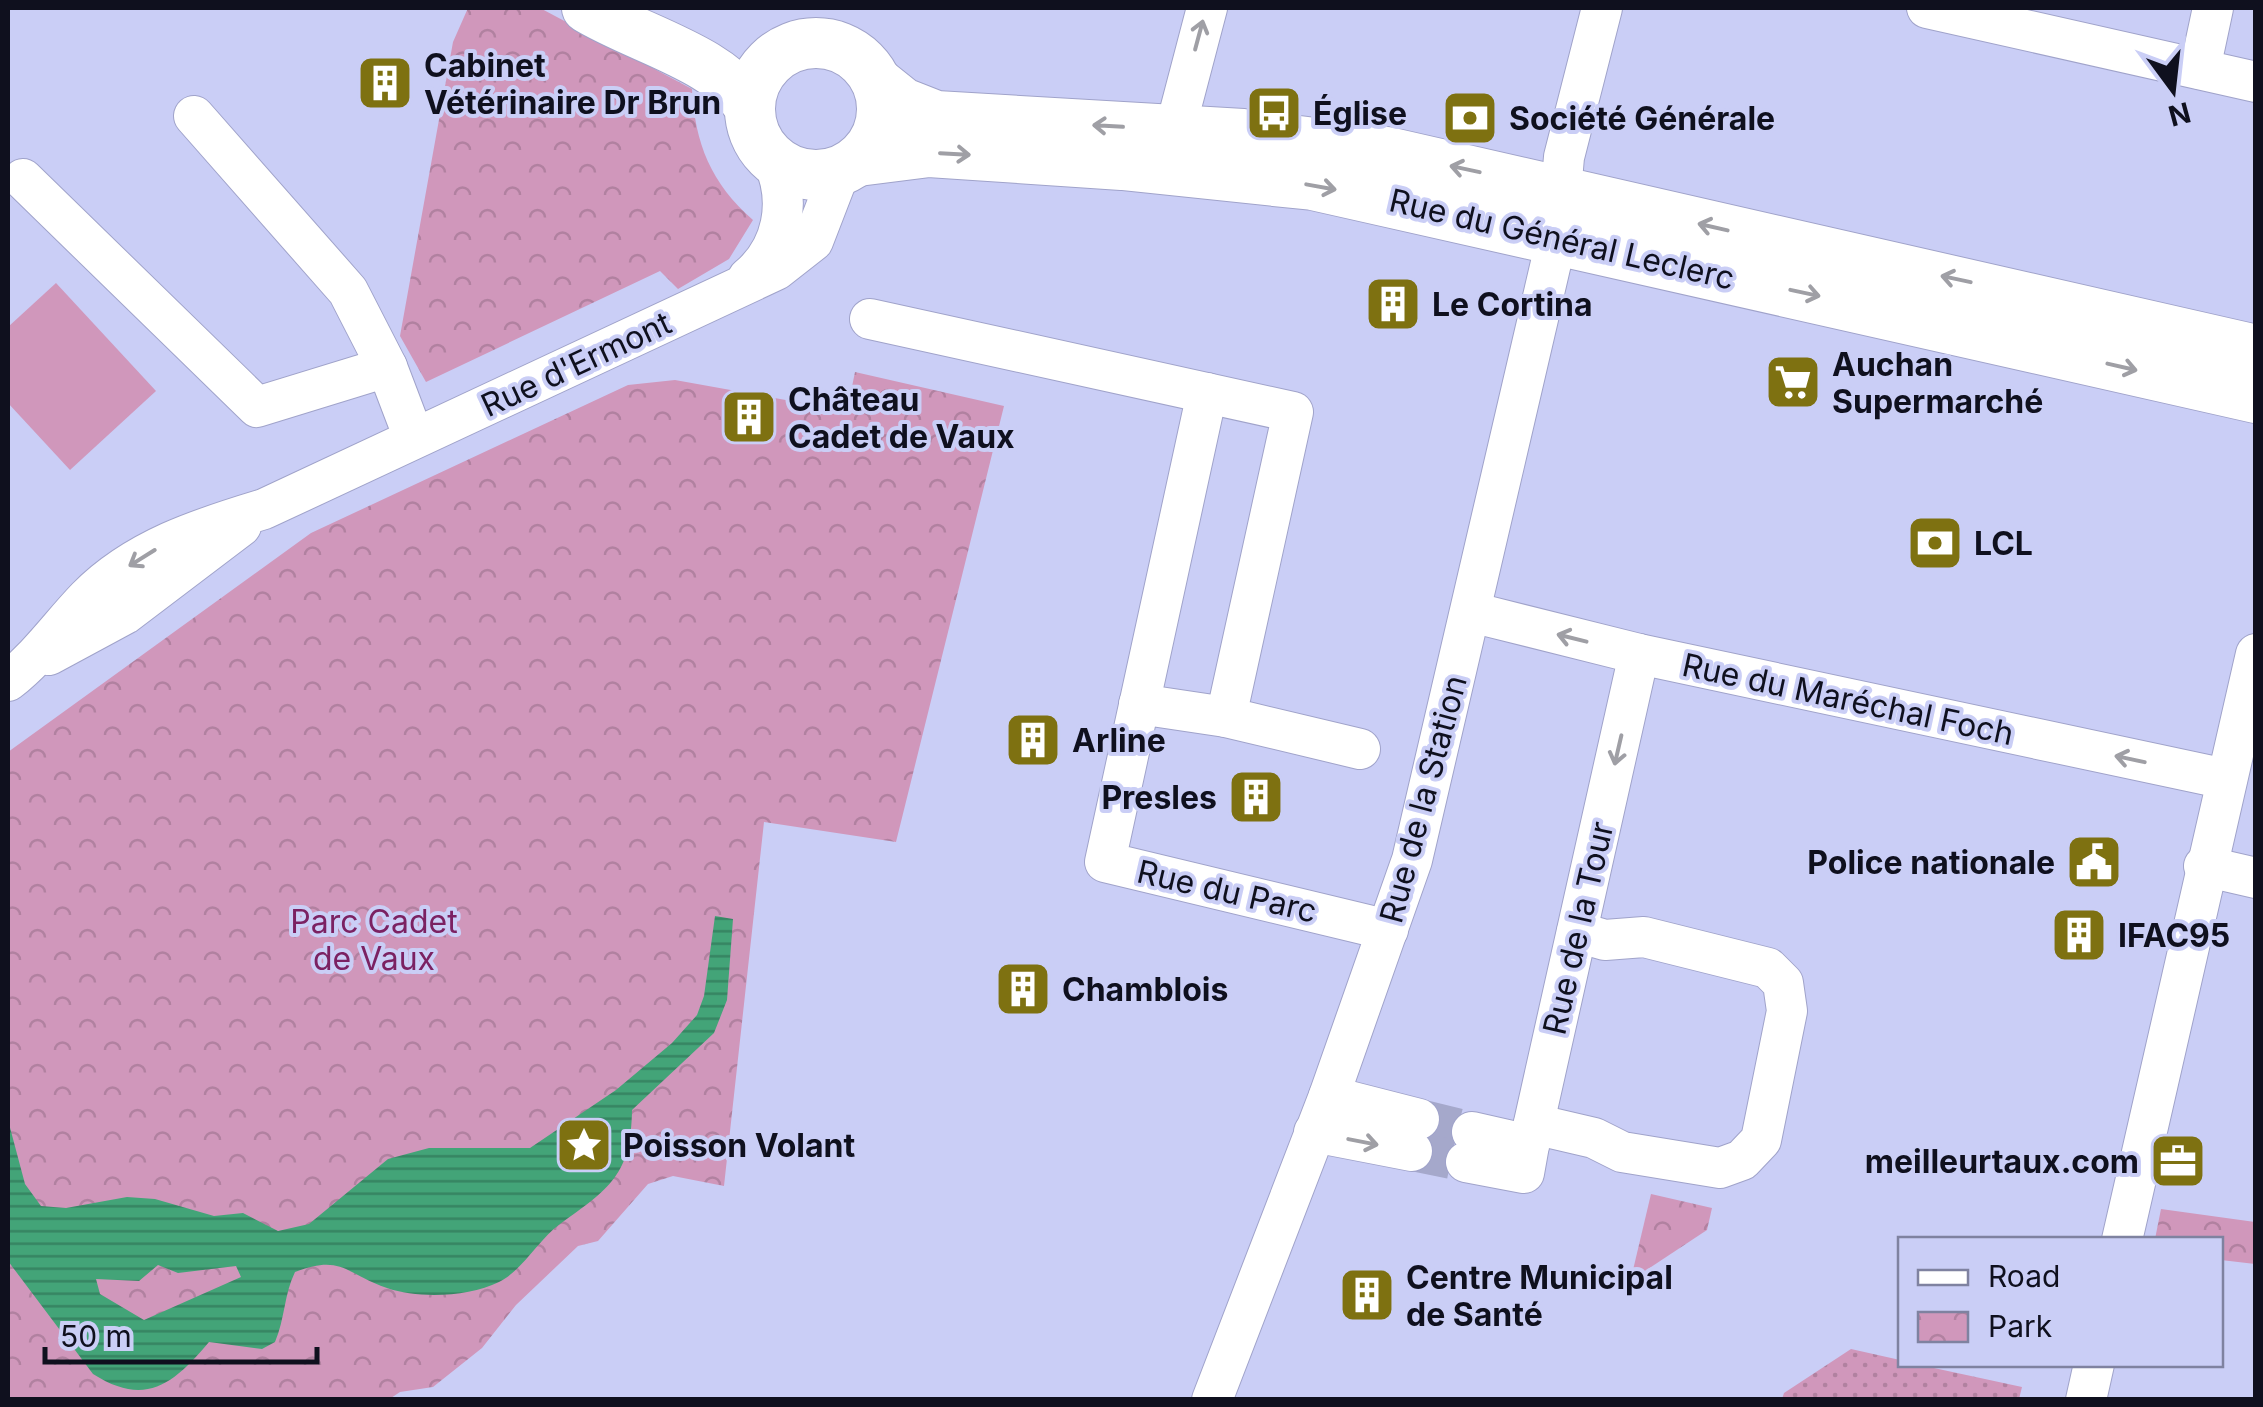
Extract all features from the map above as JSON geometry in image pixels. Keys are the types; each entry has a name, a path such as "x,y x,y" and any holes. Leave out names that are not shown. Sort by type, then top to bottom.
{"main road":[{"path":"587,8 651,42 711,66 730,80 750,108 760,145 773,160 805,175 849,166 880,126 878,82 852,53 813,42 785,50 762,70 750,108"},
{"path":"658,8 728,38 785,50"},
{"name":"Rue du Général Leclerc","path":"878,82 903,103 936,116 1174,130 1387,152 1559,214 2256,398"},
{"name":"Rue du Général Leclerc","path":"849,166 929,152 1224,174 1559,214 1630,210 1958,279 2256,350"}],"street":[{"path":"1174,130 1206,8"},
{"name":"Rue de la Station","path":"1212,1400 1322,1114 1412,860 1559,214 1564,158 1602,8"},
{"path":"2200,70 2213,8"},
{"path":"1942,9 2256,82"},
{"path":"194,116 348,291 387,368 414,438"},
{"path":"734,290 772,252 778,235 782,196 773,160"},
{"name":"Rue d'Ermont","path":"19,672 89,596 125,568 176,538 264,509 797,258 812,241 849,166"},
{"path":"23,179 257,407 387,368"},
{"path":"870,319 1293,412 1226,718"},
{"name":"Rue du Parc","path":"1207,393 1105,862 1388,930"},
{"name":"Rue du Maréchal Foch","path":"1471,612 1639,654 2226,779"},
{"name":"Rue de la Tour","path":"1532,1135 1639,654"},
{"path":"2123,1237 2204,866 2256,654"},
{"path":"1140,704 1226,718 1360,749"},
{"path":"2204,866 2256,878"},
{"path":"1469,1147 1532,1135 1594,1138 1622,1152 1720,1168 1742,1160 1761,1140 1787,1010 1783,983 1768,968 1698,950 1644,937 1605,940 1577,932"},
{"path":"1322,1114 1415,1135"},
{"path":"2086,1400 2093,1367"}],"green space":[{"path":"468,8 540,8 692,89 697,127 708,161 726,192 753,220 729,259 678,289 660,271 426,382 400,336 453,42"},
{"path":"56,283 156,391 70,470 8,403 8,327"},
{"name":"Parc Cadet de Vaux","path":"855,372 1004,406 896,842 764,822 724,1186 673,1176 648,1184 598,1241 578,1246 516,1305 482,1348 433,1387 400,1392 388,1400 8,1399 8,752 311,533 628,385 675,380 847,411"},
{"path":"1651,1194 1712,1208 1707,1230 1642,1273 1633,1270"},
{"path":"2161,1209 2255,1222 2255,1264 2223,1260 2223,1237 2155,1237"},
{"path":"1851,1349 1898,1360 1898,1367 1929,1367 2022,1387 2019,1399 1782,1399 1784,1393"}],"shaded area":[{"path":"715,916 733,919 727,1000 714,1033 632,1110 627,1150 614,1178 552,1231 516,1270 487,1287 443,1295 414,1294 373,1283 334,1265 311,1267 295,1272 275,1342 262,1349 209,1342 170,1380 143,1390 111,1384 93,1374 8,1261 8,1120 25,1184 41,1206 66,1208 127,1197 155,1199 214,1216 243,1213 278,1231 309,1224 388,1159 429,1148 530,1148 616,1090 672,1043 697,1015 704,996","holes":["158,1265 178,1273 236,1266 241,1277 144,1320 100,1294 96,1279 139,1281"]}],"tunnel":[{"path":"1419,1119 1472,1132"},
{"path":"1412,1151 1466,1162"}],"place":[{"name":"Cabinet Vétérinaire Dr Brun","path":"385,83"},
{"name":"Église","path":"1274,113"},
{"name":"Société Générale","path":"1470,118"},
{"name":"Le Cortina","path":"1393,304"},
{"name":"Auchan Supermarché","path":"1793,382"},
{"name":"Château Cadet de Vaux","path":"749,417"},
{"name":"LCL","path":"1935,543"},
{"name":"Arline","path":"1033,740"},
{"name":"Presles","path":"1256,797"},
{"name":"Police nationale","path":"2094,862"},
{"name":"IFAC95","path":"2079,935"},
{"name":"Chamblois","path":"1023,989"},
{"name":"Poisson Volant","path":"584,1145"},
{"name":"meilleurtaux.com","path":"2178,1161"},
{"name":"Centre Municipal de Santé","path":"1367,1295"}]}
